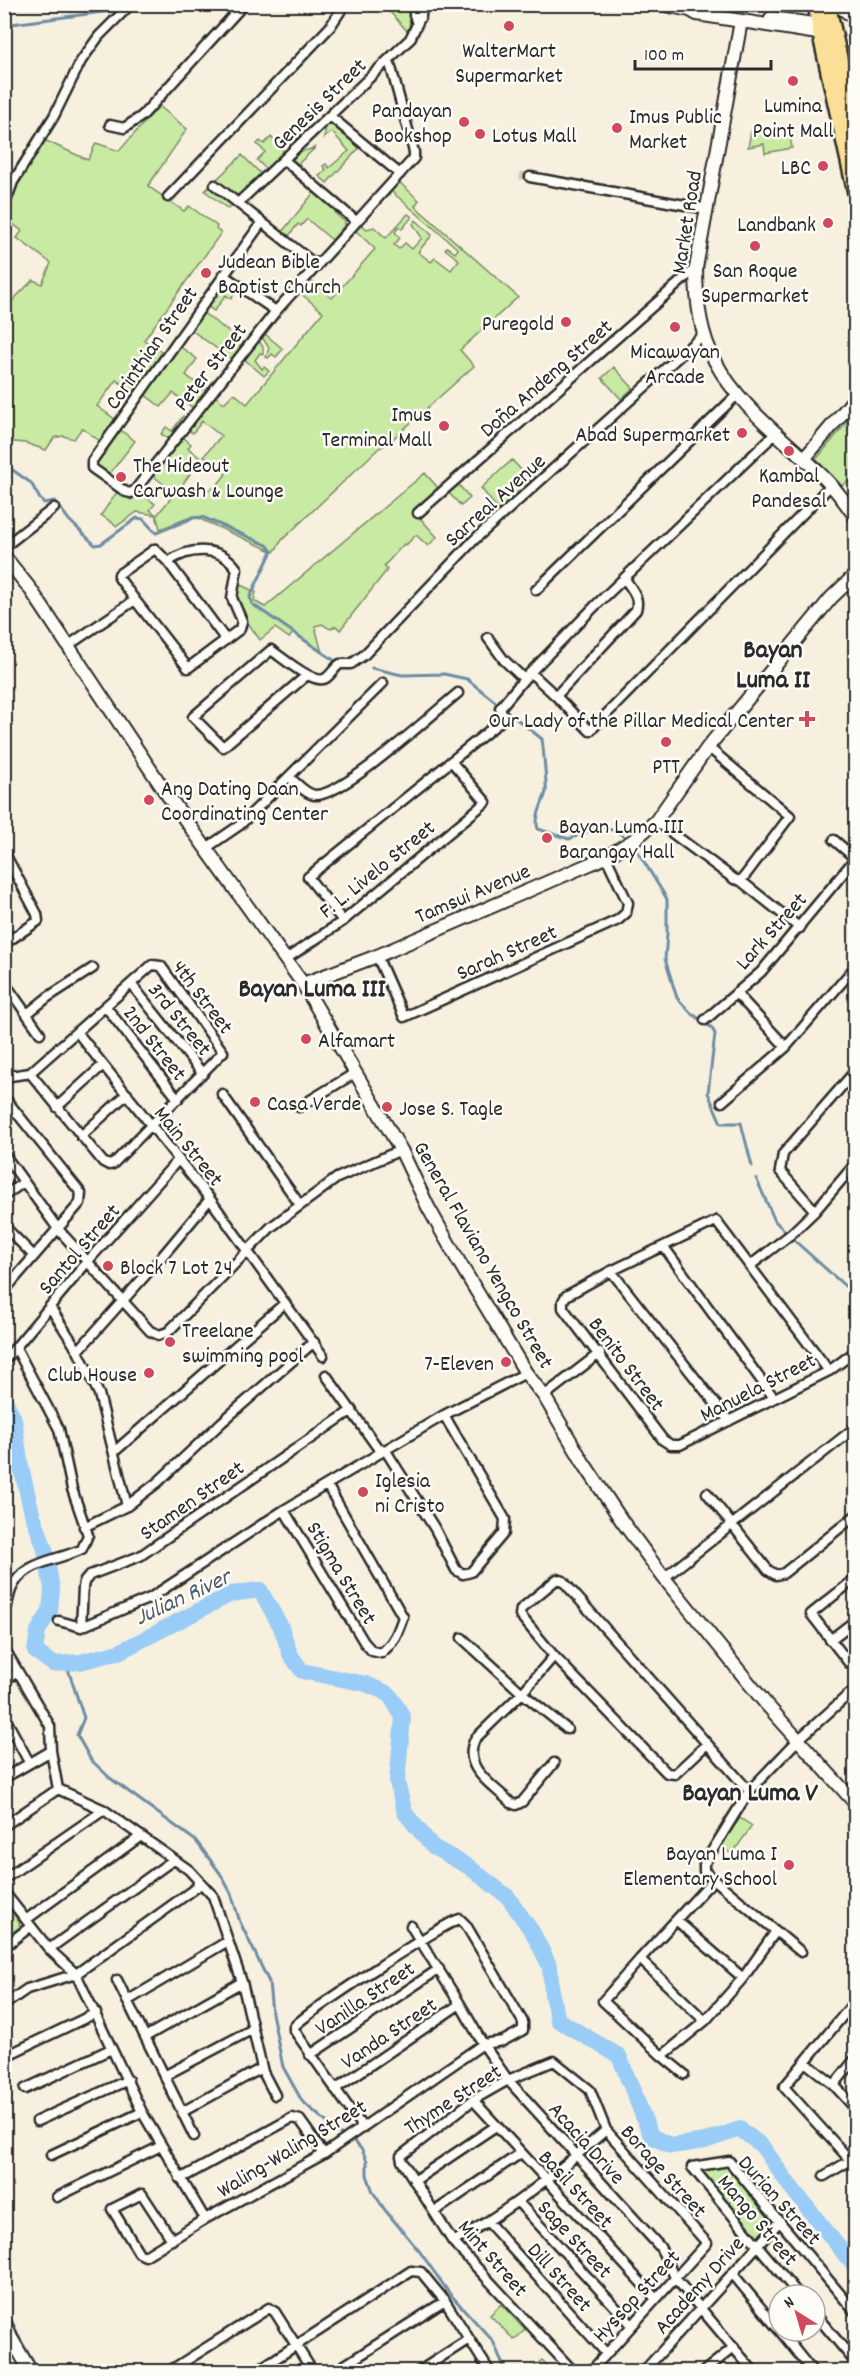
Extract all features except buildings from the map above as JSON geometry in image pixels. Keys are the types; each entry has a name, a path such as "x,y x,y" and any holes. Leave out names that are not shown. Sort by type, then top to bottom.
{"highway":[{"path":"824,19 855,133"},
{"path":"824,19 855,193"}],"main road":[{"path":"660,4 690,10 697,14 741,21 824,19 840,6 855,19"},
{"path":"690,10 699,7 824,19"},
{"name":"Market Road","path":"741,21 696,268 698,300 705,333 715,361 738,394 776,434 831,485 855,517"},
{"path":"804,459 855,398"},
{"name":"General Flaviano Yengco Street","path":"4,556 31,590 119,724 303,984 401,1150 434,1216 526,1373 544,1396 596,1482 664,1578 798,1740 855,1804"},
{"name":"Tamsui Avenue","path":"303,984 377,956 606,857 634,840 656,821 708,747 831,598 855,574"},
{"path":"4,2321 31,2372"}],"street":[{"path":"4,207 18,173 54,116 85,55 99,36 131,4"},
{"path":"110,125 124,128 142,116 244,4"},
{"path":"168,197 324,33 345,4"},
{"path":"415,4 414,15 417,24"},
{"name":"Genesis Street","path":"238,203 410,39 422,4"},
{"name":"Peter Street","path":"131,493 276,311 415,156 389,60"},
{"path":"330,116 400,174"},
{"path":"284,160 356,221"},
{"path":"530,177 708,209"},
{"path":"215,185 316,265"},
{"name":"Corinthian Street","path":"131,493 94,470 91,466 92,461 262,222"},
{"name":"Doña Andeng Street","path":"418,513 696,268"},
{"path":"223,275 276,311"},
{"name":"Sarreal Avenue","path":"307,675 323,680 335,667 340,664 351,664 364,654 474,540 705,333"},
{"path":"536,590 738,394"},
{"path":"343,921 308,877 501,721 503,715 500,708 595,606 776,434"},
{"path":"488,638 504,660 556,696 590,731 831,485"},
{"path":"4,547 54,508"},
{"path":"168,562 186,551 201,550 217,554 237,569 232,598 242,625 226,640 188,668 119,578 119,574 155,549 159,550 226,640"},
{"path":"556,696 636,610 637,596 625,579"},
{"path":"69,645 135,600"},
{"path":"272,650 307,675 223,747 193,717 272,650"},
{"path":"206,849 240,825 382,683"},
{"path":"289,777 308,792 316,795 349,782 458,693"},
{"path":"4,730 4,735"},
{"path":"708,747 790,816 741,881"},
{"name":"F. L. Livelo Street","path":"286,959 343,921 486,802 451,761"},
{"path":"656,821 734,879 741,881 800,928"},
{"path":"834,840 855,859"},
{"path":"4,852 38,914 38,921 4,944"},
{"name":"Sarah Street","path":"377,956 404,1017 618,920 626,913 628,903 606,857"},
{"name":"Lark Street","path":"705,1020 761,972 800,928 855,859"},
{"path":"4,875 13,869"},
{"name":"4th Street","path":"77,1032 152,965 161,966 222,1049 221,1056 113,1164 103,1162 81,1136"},
{"path":"722,1102 786,1047 855,966"},
{"path":"27,1014 48,997 93,968"},
{"path":"4,982 40,1033"},
{"name":"3rd Street","path":"132,985 203,1074"},
{"path":"736,993 786,1047"},
{"name":"2nd Street","path":"106,1007 178,1099"},
{"path":"4,1077 30,1072 77,1032"},
{"name":"Main Street","path":"77,1032 210,1198 323,1356"},
{"path":"57,1107 103,1065"},
{"path":"814,1211 780,1171 783,1154 855,1070"},
{"path":"30,1072 81,1136 126,1094"},
{"path":"299,1107 355,1072"},
{"path":"222,1094 300,1204"},
{"path":"4,1291 80,1203 81,1193 6,1102"},
{"path":"4,1154 57,1230 88,1261 150,1331 162,1334 168,1332 246,1250 300,1204 337,1178 401,1150"},
{"name":"Santol Street","path":"5,1360 88,1261 178,1160"},
{"path":"751,1265 791,1234 855,1163"},
{"path":"4,1196 24,1182"},
{"path":"78,1351 124,1301 210,1198"},
{"path":"729,1421 611,1271 716,1221 829,1371"},
{"path":"4,1226 34,1256"},
{"path":"663,1247 774,1398"},
{"name":"Benito Street","path":"611,1271 566,1296 563,1308 600,1353 663,1440 671,1445"},
{"path":"4,1275 12,1282"},
{"path":"114,1452 285,1303"},
{"path":"50,1307 78,1351 99,1394 126,1506"},
{"path":"84,1527 126,1506 158,1482 222,1422 314,1342"},
{"path":"4,1617 8,1591 19,1575 82,1549 88,1535 72,1489 59,1429 16,1348"},
{"name":"Manuela Street","path":"671,1445 680,1444 829,1371 855,1351"},
{"path":"544,1396 600,1353"},
{"path":"59,1621 81,1627 150,1598 284,1510 444,1415 526,1373"},
{"path":"326,1375 377,1447 386,1451 435,1529 456,1570 463,1574 471,1572 504,1533 505,1519 444,1415"},
{"name":"Stamen Street","path":"81,1627 83,1588 87,1578 141,1556 352,1410"},
{"path":"664,1578 855,1428"},
{"name":"Stigma Street","path":"284,1510 364,1642 372,1652 381,1653 396,1637 403,1617 327,1485"},
{"path":"707,1493 768,1570 776,1575 784,1573 855,1515"},
{"path":"855,1578 812,1614 849,1663 855,1664"},
{"path":"707,1744 675,1774 667,1773 554,1656 519,1612 557,1579 560,1579 749,1791"},
{"path":"830,1640 855,1620"},
{"path":"462,1638 522,1693 567,1729"},
{"path":"4,1648 50,1726 51,1751 58,1789"},
{"path":"554,1656 522,1693 475,1740 471,1749 471,1762 511,1803 516,1805 522,1802 554,1763"},
{"path":"4,1680 18,1672"},
{"path":"801,1952 704,1870 704,1864 749,1791 798,1740 848,1695"},
{"path":"4,1716 29,1762"},
{"path":"4,1778 51,1751"},
{"path":"58,1789 104,1810 189,1870 213,1896 242,1982 262,2068 275,2095"},
{"path":"4,1826 58,1789"},
{"path":"4,1879 104,1810"},
{"path":"4,1947 29,1923 141,1836"},
{"path":"49,1949 173,1860"},
{"path":"684,2074 603,2001 714,1879"},
{"path":"4,2005 27,1989 76,1974 197,1887 198,1882"},
{"path":"4,1892 49,1949 76,1974 142,2112 205,2219"},
{"path":"359,2130 335,2089 294,2031 296,2023 455,1920 460,1920 466,1925 524,2025 524,2030 503,2042 483,2044"},
{"path":"676,1920 743,1978"},
{"name":"Acacia Drive","path":"411,1926 483,2044 508,2080 660,2247 676,2279 754,2372"},
{"path":"662,2056 705,2021 743,1978 776,1931"},
{"path":"127,2001 228,1941"},
{"path":"640,1959 705,2021"},
{"name":"Vanilla Street","path":"310,2055 439,1969"},
{"path":"117,1980 194,2136"},
{"path":"145,2037 242,1982"},
{"path":"824,2176 853,2158 784,2087 855,2000"},
{"name":"Vanda Street","path":"335,2089 460,2004"},
{"path":"12,2053 96,2013"},
{"path":"164,2076 253,2029"},
{"name":"Waling-Waling Street","path":"172,2240 142,2194 114,2206 112,2211 143,2256 172,2240 205,2219 324,2154 483,2044"},
{"path":"25,2089 111,2049"},
{"path":"834,2085 855,2058"},
{"name":"Thyme Street","path":"401,2156 474,2100 508,2080 549,2062 558,2063"},
{"path":"805,2062 834,2085 855,2109"},
{"name":"Borage Street","path":"558,2063 590,2090 606,2130 707,2243"},
{"path":"182,2112 262,2068"},
{"path":"37,2121 128,2080"},
{"name":"Basil Street","path":"474,2100 656,2299"},
{"path":"51,2155 142,2112"},
{"path":"180,2179 292,2118 300,2120 324,2154"},
{"path":"414,2181 496,2126"},
{"path":"453,2242 518,2202 576,2157 606,2130"},
{"path":"57,2197 160,2146"},
{"path":"434,2212 521,2153"},
{"name":"Mint Street","path":"401,2156 414,2181 453,2242 574,2372"},
{"name":"Durian Street","path":"692,2167 729,2161 855,2313"},
{"name":"Mango Street","path":"692,2167 789,2283"},
{"name":"Sage Street","path":"518,2202 632,2325"},
{"name":"Dill Street","path":"488,2222 606,2353"},
{"name":"Academy Drive","path":"643,2372 780,2222"},
{"name":"Hyssop Street","path":"590,2372 707,2243"},
{"path":"255,2372 411,2271 421,2271 445,2301 490,2372"},
{"path":"732,2273 767,2316"},
{"path":"334,2372 445,2301"},
{"path":"168,2372 269,2308 275,2312 313,2372"},
{"path":"827,2329 855,2363"},
{"path":"418,2372 469,2339"},
{"path":"789,2343 813,2372"},
{"path":"703,2372 734,2347"}],"green space":[{"path":"375,5 413,5 408,32 391,13"},
{"path":"159,106 187,129 148,186 184,211 189,206 217,226 216,229 221,233 144,340 163,353 135,393 116,380 97,406 116,420 101,442 82,428 74,439 63,436 54,438 46,450 25,443 5,441 4,309 33,280 42,284 51,263 17,238 22,231 5,218 5,189 8,191 44,140 88,160 96,143 119,151"},
{"path":"332,123 361,146 327,183 319,176 326,170 323,166 326,164 329,168 349,151 332,132 324,138 326,126"},
{"path":"789,128 792,148 765,153 764,144 748,147 751,131"},
{"path":"271,137 284,151 266,169 257,160 265,152 257,144 260,141 264,144"},
{"path":"316,147 297,165 293,162 299,153"},
{"path":"242,155 261,174 237,197 216,180"},
{"path":"399,182 419,200 415,206 518,297 460,350 474,366 387,444 379,448 282,540 274,552 193,516 160,529 156,515 137,512 117,526 101,515 117,492 131,500 139,492 155,504 150,510 157,515 175,493 152,475 183,437 191,444 188,448 202,459 198,464 193,460 190,463 195,467 182,485 196,492 200,488 209,489 218,484 226,474 204,456 221,436 202,421 193,433 188,430 215,396 224,403 234,393 247,404 323,312 299,292 310,280 332,298 375,249 355,230 361,224 367,229 374,227 386,238 408,214 412,217 402,229 399,227 395,232 400,238 394,245 399,249 405,243 412,249 422,238 413,224 416,220 432,235 418,252 431,262 435,258 451,270 459,260 445,249 447,247 455,253 458,249 391,191"},
{"path":"210,186 233,204 228,209 205,191"},
{"path":"315,191 337,210 335,213 343,220 346,218 344,226 332,240 307,219 301,226 298,224 288,237 282,232"},
{"path":"222,283 237,290 231,299 226,295 214,311 207,306"},
{"path":"202,312 244,343 231,359 190,329"},
{"path":"265,334 283,349 276,357 272,354 266,357 269,348 262,337"},
{"path":"259,341 263,347 263,354 260,353 255,360 262,369 264,367 269,371 264,376 244,359"},
{"path":"178,345 197,359 186,375 206,391 193,408 173,393 161,407 144,394"},
{"path":"614,367 633,388 621,399 602,378"},
{"path":"183,416 186,418 169,439 161,434 166,427 172,431"},
{"path":"848,421 855,427 855,476 840,487 814,462"},
{"path":"119,429 135,441 108,476 96,467 95,463"},
{"path":"512,460 532,482 499,511 481,488"},
{"path":"425,473 439,489 414,511 437,537 428,546 416,535 406,545 404,544 384,566 387,570 340,630 336,626 330,629 322,624 315,626 322,653 293,633 289,638 275,628 260,640 236,606 236,583 256,592 254,601 265,607"},
{"path":"458,484 470,498 461,506 448,492"},
{"path":"740,1818 752,1826 732,1854 720,1846"},
{"path":"5,1901 20,1927 5,1937"},
{"path":"728,2164 777,2222 758,2242 696,2169"},
{"path":"501,2304 525,2330 514,2340 490,2315"},
{"path":"542,2360 553,2371 529,2371"}],"waterway":[{"path":"133,8 154,4"},
{"path":"4,25 118,10"},
{"path":"4,464 31,483 44,503 55,501 69,520 95,545 101,544 137,518 143,519 156,533 193,518 202,517 267,545 272,551 250,597 252,604 338,663"},
{"path":"372,668 402,675 444,674 467,679 498,704"},
{"path":"504,709 542,739 546,792 538,815 538,829 569,839 596,828 614,830 628,839"},
{"path":"633,844 667,899 665,959 677,998 691,1013 712,1028 715,1034 708,1093 721,1123 741,1123 752,1166"},
{"path":"756,1178 775,1221 787,1233"},
{"path":"795,1241 856,1296"},
{"name":"Julian River","path":"4,1398 14,1419 21,1467 32,1513 45,1549 52,1589 50,1611 38,1631 35,1651 53,1664 80,1662 119,1652 231,1594 260,1590 281,1627 290,1654 302,1671 366,1684 389,1694 403,1717 397,1782 405,1813 433,1847 469,1867 508,1897 533,1933 550,1967 552,1995 558,2020 619,2056 651,2136 671,2146 705,2141 740,2129 762,2146 790,2186 856,2268"},
{"path":"66,1663 84,1718 77,1735 91,1760 110,1778 196,1841 220,1873 231,1893 240,1922 269,1982 272,2013 283,2067 302,2101 362,2150 367,2161 367,2175 373,2192 450,2294 493,2341 506,2372"},
{"path":"4,2305 39,2372"}],"tunnel":[{"path":"520,175 530,177"}],"place":[{"name":"WalterMart Supermarket","path":"509,26"},
{"name":"Lumina Point Mall","path":"793,81"},
{"name":"Pandayan Bookshop","path":"464,122"},
{"name":"Imus Public Market","path":"617,128"},
{"name":"Lotus Mall","path":"480,134"},
{"name":"LBC","path":"823,166"},
{"name":"Landbank","path":"828,223"},
{"name":"San Roque Supermarket","path":"755,246"},
{"name":"Judean Bible Baptist Church","path":"206,273"},
{"name":"Puregold","path":"566,322"},
{"name":"Micawayan Arcade","path":"675,327"},
{"name":"Imus Terminal Mall","path":"444,426"},
{"name":"Abad Supermarket","path":"742,433"},
{"name":"Kambal Pandesal","path":"789,451"},
{"name":"The Hideout Carwash & Lounge","path":"121,477"},
{"name":"Our Lady of the Pillar Medical Center","path":"807,719"},
{"name":"PTT","path":"666,742"},
{"name":"Ang Dating Daan Coordinating Center","path":"149,800"},
{"name":"Bayan Luma III Barangay Hall","path":"547,838"},
{"name":"Alfamart","path":"306,1039"},
{"name":"Casa Verde","path":"255,1102"},
{"name":"Jose S. Tagle","path":"387,1107"},
{"name":"Block 7 Lot 24","path":"108,1266"},
{"name":"Treelane swimming pool","path":"170,1342"},
{"name":"7-Eleven","path":"506,1362"},
{"name":"Club House","path":"149,1373"},
{"name":"Iglesia ni Cristo","path":"363,1492"},
{"name":"Bayan Luma I Elementary School","path":"789,1865"}],"district":[{"name":"Bayan Luma II","path":"773,663"},
{"name":"Bayan Luma III","path":"312,987"},
{"name":"Bayan Luma V","path":"750,1791"}]}
